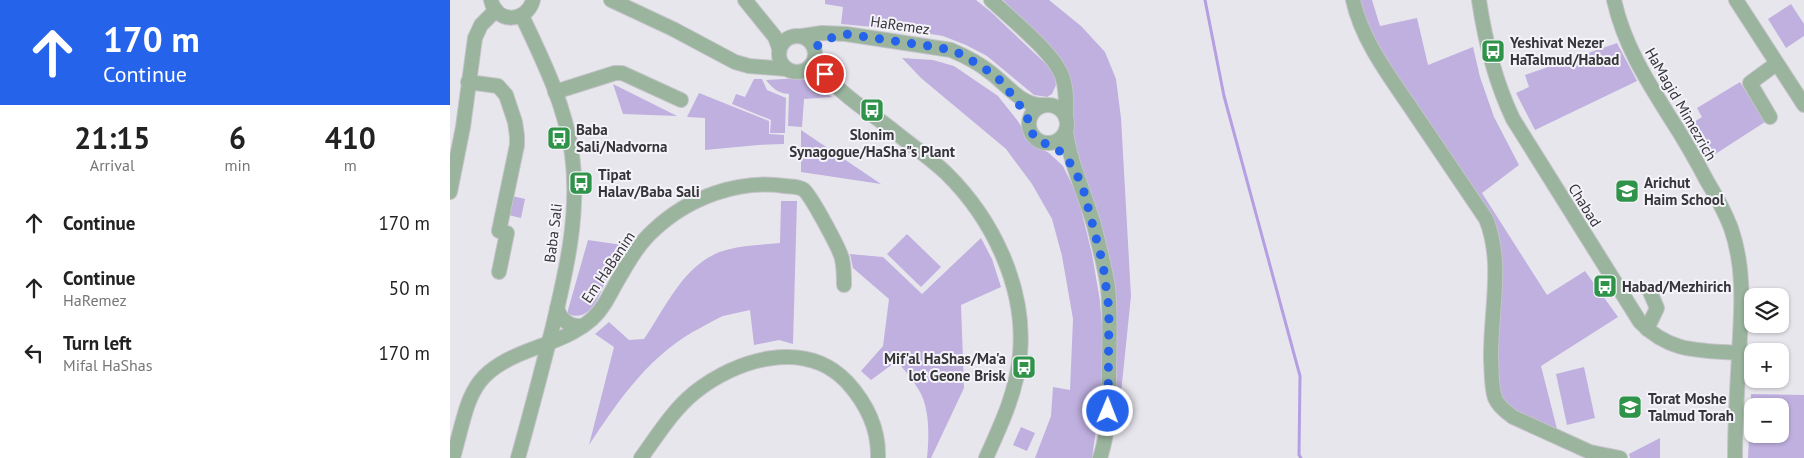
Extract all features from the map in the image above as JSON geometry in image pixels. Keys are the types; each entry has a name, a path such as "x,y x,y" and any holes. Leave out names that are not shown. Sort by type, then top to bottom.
{"street":[{"path":"450,192 453,156 468,82 474,38 493,5 503,16 509,18 522,16 528,11 534,0"},
{"path":"611,0 673,29 736,62 757,67 787,69"},
{"path":"991,0 1047,53 1056,64 1064,83 1068,149 1084,192 1094,228 1108,295 1108,411 1107,430 1100,458"},
{"path":"1353,0 1363,31 1374,50 1486,219 1492,234 1496,268 1491,357 1495,398 1503,410 1513,417 1590,452 1620,458"},
{"name":"Chabad","path":"1479,0 1483,30 1503,99 1640,322 1653,335 1668,343 1688,349 1739,353"},
{"name":"HaMagid Mimezrich","path":"1614,0 1618,18 1642,74 1688,146 1731,228 1741,266 1743,308 1739,353 1735,458"},
{"path":"1736,0 1804,105"},
{"path":"748,4 770,24 812,43 821,69 842,91 945,172 961,188 988,228 1008,270 1019,312 1020,355 1010,402 986,458"},
{"path":"748,4 774,37 782,65 787,69 792,72 805,70 810,67 815,52"},
{"name":"Baba Sali","path":"518,458 557,308 572,232 574,182 572,154 567,130 542,59 522,16"},
{"name":"HaRemez","path":"815,52 822,42 828,38 846,34"},
{"name":"HaRemez","path":"798,36 846,34 951,50 976,62 1024,101 1032,105 1046,105"},
{"path":"757,67 768,65 785,40 798,36"},
{"path":"1770,117 1750,83 1776,64"},
{"path":"805,70 842,91"},
{"path":"555,92 615,73 622,74 681,100"},
{"path":"468,82 498,86 502,89 506,95 515,122 516,145 499,232 507,233 499,272"},
{"name":"HaRemez","path":"1002,82 1023,108 1029,121"},
{"path":"1064,83 1061,98 1056,102 1033,111 1029,121 1031,133 1040,141 1063,153 1076,172"},
{"path":"1046,105 1059,108 1066,124"},
{"path":"1046,143 1058,140 1066,124"},
{"name":"Em HaBanim","path":"453,458 471,394 480,380 490,370 504,361 572,333 583,326 602,308 625,267 653,231 670,216 690,204 728,189 745,185 778,185 804,190 815,204 842,257 844,285"},
{"path":"1647,329 1657,308 1650,292"},
{"path":"557,308 560,316 566,322 574,326 583,326"},
{"path":"641,458 678,409 693,393 714,379 736,368 758,360 776,357 796,357 808,360 832,370 844,380 863,402 872,419 877,436 878,458"}],"shaded area":[{"path":"825,0 976,0 1046,64 1054,75 1056,85 1052,94 1047,97 1034,95 987,56 943,36 906,30 841,24 843,7 825,4"},
{"path":"1003,0 1049,0 1081,26 1105,52 1116,79 1121,118 1131,296 1121,393 1115,414 1115,320 1072,131 1071,102 1067,77 1056,52"},
{"path":"1359,0 1372,0 1380,26 1417,18 1428,65 1473,47 1480,77 1494,117 1519,165 1482,193 1547,295 1585,271 1618,317 1541,366 1557,429 1513,411 1504,402 1497,386 1496,243 1380,51 1363,16"},
{"path":"1791,4 1804,24 1804,36 1786,48 1768,19"},
{"path":"1617,43 1637,81 1535,130 1516,93 1529,87 1525,75"},
{"path":"902,58 933,60 954,66 998,96 1034,145 1049,153 1063,166 1078,197 1092,254 1100,301 1103,339 1102,386 1092,458 1035,458 1051,416 1053,387 1070,390 1073,319 1062,256 1052,219 1032,184 1006,149 921,78"},
{"path":"801,78 832,97 804,99 802,127 788,126 789,94 776,90 766,80"},
{"path":"754,79 762,79 767,90 786,98 785,133 770,133 771,120 732,104 736,94 745,97"},
{"path":"1740,82 1765,122 1706,160 1686,127 1702,117 1697,108"},
{"path":"613,84 677,116 623,114"},
{"path":"699,93 769,121 769,134 784,135 784,144 705,150 705,118 687,117"},
{"path":"801,130 881,184 801,172"},
{"path":"512,196 525,199 521,218 508,215"},
{"path":"781,201 797,201 793,344 779,340 754,345 750,310 718,318 684,338 652,363 625,394 589,445 614,347 595,334 609,322 629,340 644,339 678,287 699,264 726,250 780,243"},
{"path":"907,234 941,267 921,287 887,254"},
{"path":"981,238 992,259 1001,287 961,305 964,388 931,458 927,458 926,407 920,392 912,380 897,361 871,380 861,371 883,346 889,299 853,268 850,254 883,257 922,294"},
{"path":"588,240 622,245 599,297 589,310 576,316 568,314 568,310"},
{"path":"1584,367 1595,418 1567,425 1556,374"},
{"path":"1751,394 1804,395 1804,458 1748,458 1749,443 1789,443 1789,398 1751,398"},
{"path":"1021,427 1035,433 1027,451 1013,445"},
{"path":"1660,438 1660,458 1630,458 1629,454"}],"waterway":[{"path":"1205,0 1224,96 1300,376 1299,455 1301,458"}],"place":[{"name":"Yeshivat Nezer HaTalmud/Habad","path":"1493,51"},
{"name":"Slonim Synagogue/HaSha\"s Plant","path":"872,110"},
{"name":"Baba Sali/Nadvorna","path":"559,138"},
{"name":"Tipat Halav/Baba Sali","path":"581,183"},
{"name":"Arichut Haim School","path":"1627,191"},
{"name":"Habad/Mezhirich","path":"1605,286"},
{"name":"Mif'al HaShas/Ma'a lot Geone Brisk","path":"1024,367"},
{"name":"Torat Moshe Talmud Torah","path":"1630,407"}],"route":[{"path":"825,74 821,69 814,49 828,38 846,34 951,50 976,62 1002,82 1023,108 1029,121 1031,133 1035,138 1063,153 1076,172 1084,192 1108,289 1110,344 1108,411"}]}
